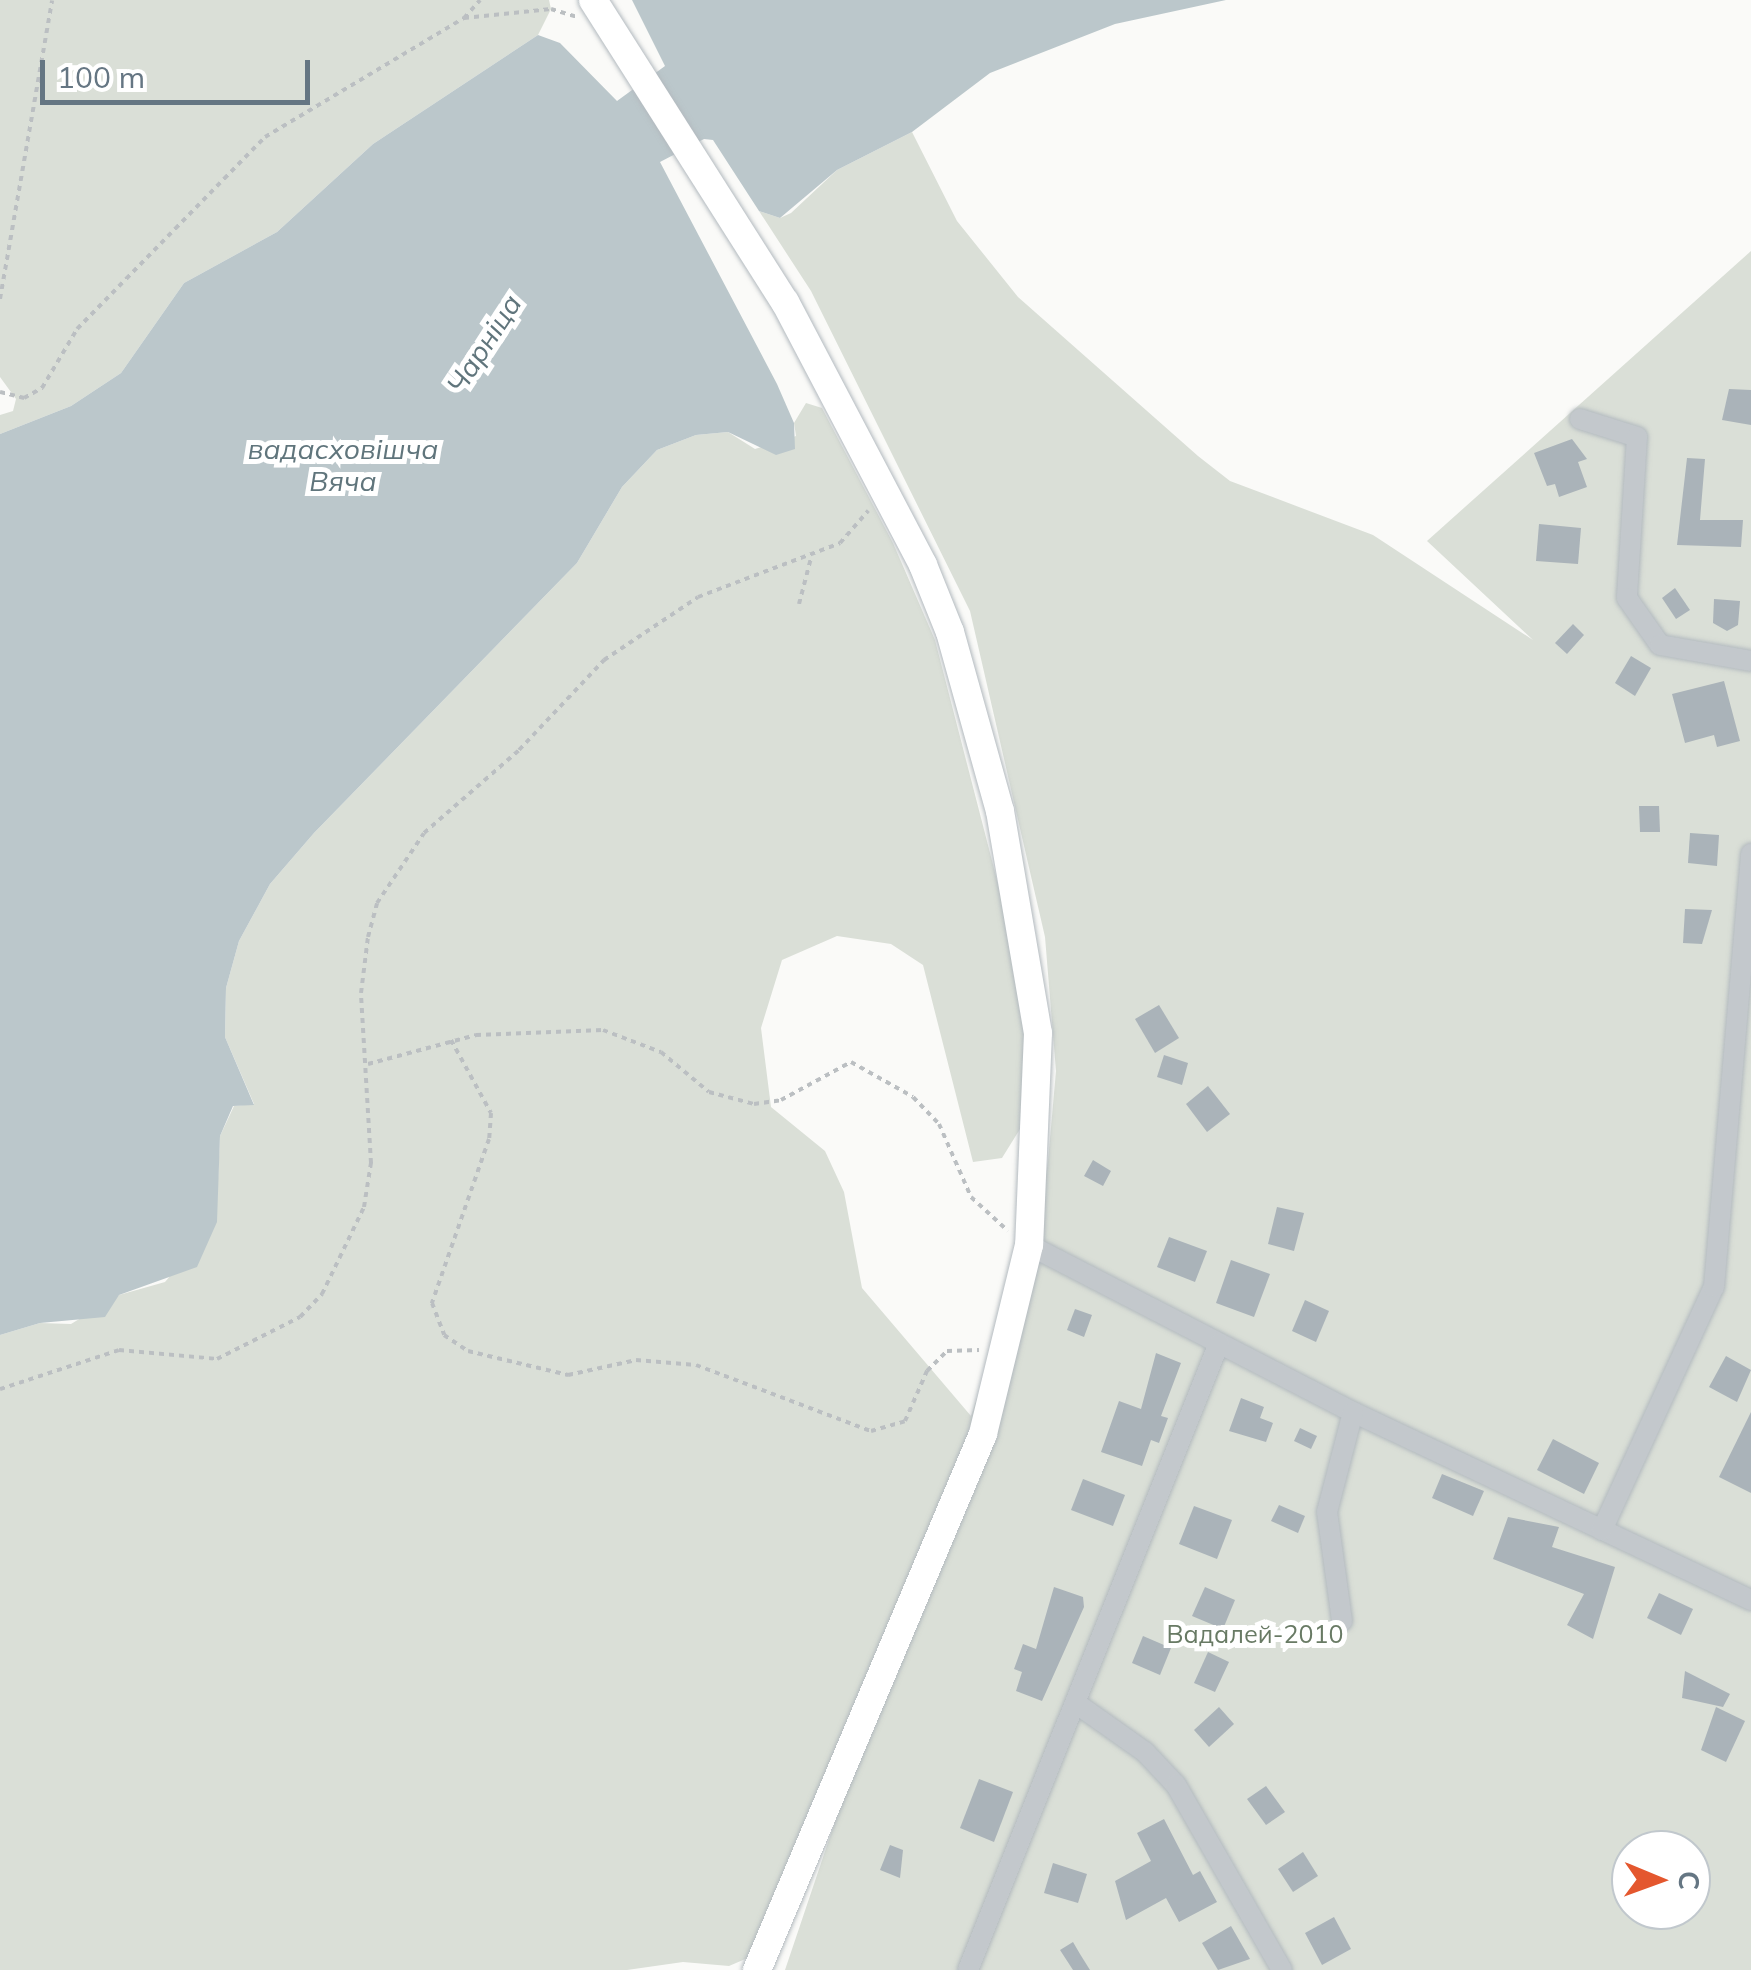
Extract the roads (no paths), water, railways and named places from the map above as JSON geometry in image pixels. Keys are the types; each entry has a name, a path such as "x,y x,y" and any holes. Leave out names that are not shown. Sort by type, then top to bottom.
{"street":[{"path":"593,0 703,165 887,487 950,632 1000,811 1026,940 1040,1112 1029,1244 983,1434 757,1970"},
{"path":"1580,419 1638,438 1628,598 1660,645 1751,661"},
{"path":"1602,1530 1714,1287 1751,854"},
{"path":"1029,1244 1353,1412 1751,1600"},
{"path":"968,1970 1218,1344"},
{"path":"1342,1621 1327,1512 1353,1412"},
{"path":"1077,1704 1145,1752 1176,1785 1282,1970"}],"water":[{"name":"вадасховішча Вяча","path":"632,0 1226,0 1115,24 990,73 912,132 837,170 780,218 759,211 713,140 704,139 660,162 777,384 794,423 795,449 776,455 728,432 696,435 657,450 622,487 577,563 314,833 270,884 239,941 226,988 225,1037 254,1105 233,1106 220,1136 217,1222 197,1267 119,1295 105,1317 40,1323 0,1335 0,434 71,406 121,373 184,283 277,232 373,144 538,35 560,43 617,101 665,66"}],"water label":[{"name":"Чарніца","path":"484,344"}],"park label":[{"name":"Вадалей-2010","path":"1255,1634"}]}
